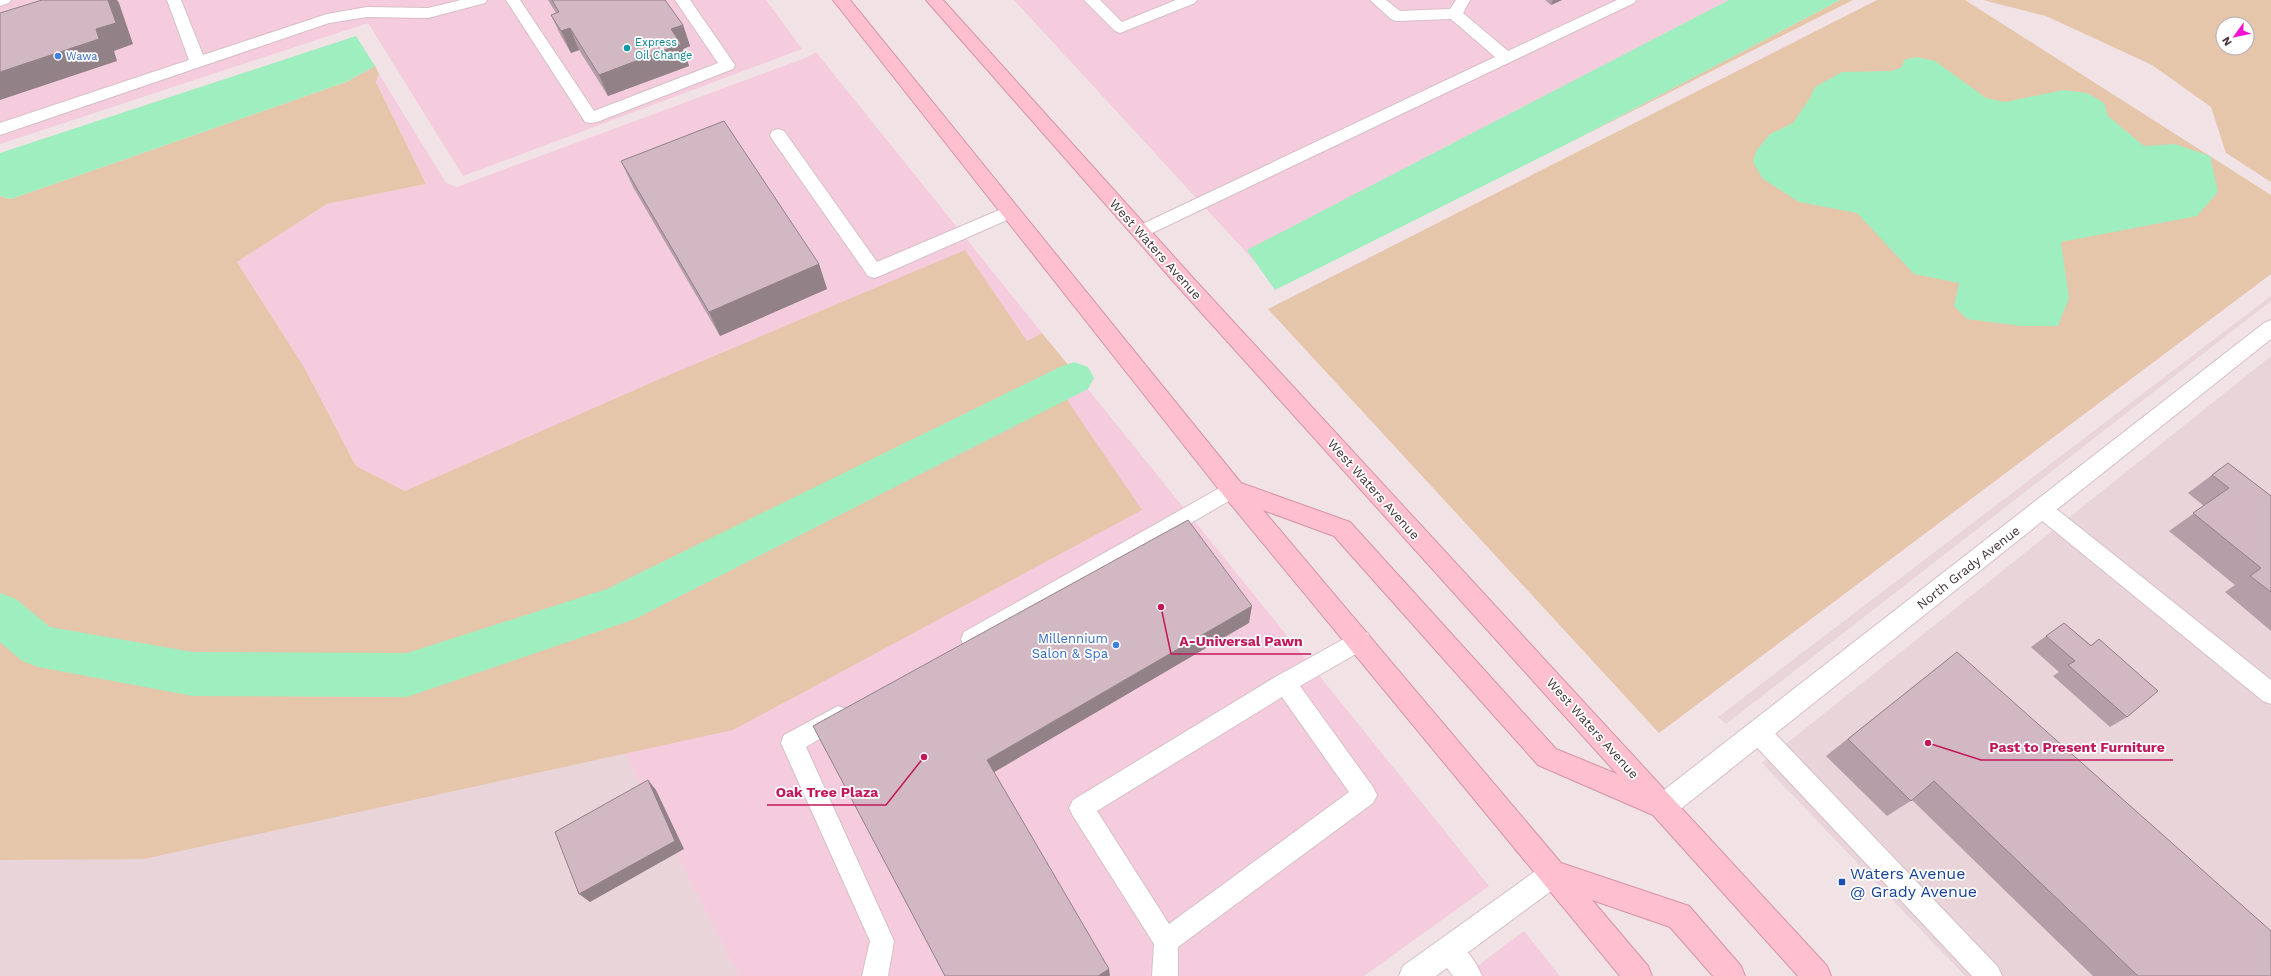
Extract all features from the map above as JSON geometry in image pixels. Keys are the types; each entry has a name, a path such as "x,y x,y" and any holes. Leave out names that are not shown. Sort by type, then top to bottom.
{"main road":[{"path":"841,0 1232,489 1360,640 1638,976"},
{"name":"West Waters Avenue","path":"934,0 1140,232 1664,806 1817,976"},
{"path":"1232,489 1342,529 1547,757 1664,806"},
{"path":"1553,874 1679,916 1731,976"}],"street":[{"name":"North Grady Avenue","path":"1664,806 2271,328"},
{"path":"1413,976 1553,874"}],"lane":[{"path":"0,1 4,0"},
{"path":"174,0 198,63"},
{"path":"0,129 327,19 367,12 382,6 428,13 480,0"},
{"path":"512,0 591,118 726,65 682,0"},
{"path":"1091,0 1120,28 1190,0"},
{"path":"1377,0 1396,16 1455,14 1506,58"},
{"path":"1455,14 1463,0"},
{"path":"1140,232 1629,0"},
{"path":"778,135 874,271 1010,212"},
{"path":"956,648 1232,489"},
{"path":"2042,509 2271,694"},
{"path":"1165,976 1166,941 1081,808 1285,683 1360,640"},
{"path":"1166,941 1365,795 1285,683"},
{"path":"854,707 792,743 882,941 875,976"},
{"path":"1758,732 1989,976"},
{"path":"1449,950 1470,976"}],"shaded area":[{"path":"0,0 766,0 802,49 463,176 368,23 0,144"},
{"path":"1014,0 1729,0 1248,250 1257,264"},
{"path":"1729,0 1840,0 1575,140 1275,290 1247,250"},
{"path":"1840,0 1853,0 1575,140"},
{"path":"1877,0 1965,0 2271,195 2271,274 1659,733 1268,309"},
{"path":"1983,0 2271,0 2271,182 2226,153 2211,107 2152,65 2046,16"},
{"path":"356,36 375,66 346,82 11,199 0,196 0,153"},
{"path":"816,52 1042,333 772,468 430,504 356,466 304,367 237,262 327,204 426,184 376,82 379,74 446,183 457,187 808,57"},
{"path":"1916,57 1935,61 1986,98 2005,102 2064,90 2087,93 2104,103 2108,116 2144,146 2175,144 2210,156 2218,192 2197,216 2061,242 2069,298 2058,326 2021,326 1967,319 1954,306 1959,283 1914,274 1857,213 1799,202 1763,179 1753,162 1756,151 1770,134 1793,123 1810,98 1815,87 1842,72 1892,71 1902,67 1904,60"},
{"path":"375,66 379,74 376,82 426,184 327,204 237,262 304,367 356,466 405,491 662,378 965,250 1027,341 1042,333 1079,378 1059,388 1142,510 733,730 144,859 0,860 0,196 11,199 346,82"},
{"path":"2271,296 2271,301 1726,724 1718,717"},
{"path":"2271,356 2271,976 1965,976 1762,763"},
{"path":"1079,378 1489,886 1364,976 739,976 559,626"},
{"path":"0,608 559,626 739,976 0,976"},
{"path":"1524,931 1560,976 1464,976"}],"building":[{"path":"42,0 108,0 116,23 96,29 99,39 0,72 0,13"},
{"name":"Express Oil Change","path":"552,0 665,0 683,25 671,29 681,44 599,75 570,28 561,31 551,15 559,12"},
{"path":"724,121 819,264 709,312 621,161"},
{"path":"2228,463 2271,496 2271,592 2250,576 2261,568 2193,513 2229,488 2212,475"},
{"path":"1188,520 1252,606 987,760 1109,969 1098,976 945,976 813,726"},
{"path":"2064,623 2091,646 2099,639 2158,691 2127,717 2068,665 2075,661 2046,636"},
{"path":"1957,652 2271,931 2271,976 2138,976 1934,781 1911,801 1848,739"},
{"path":"648,780 675,841 579,894 555,832"}],"waterway":[{"path":"0,613 38,646 193,674 407,675 619,605 1074,378"}],"place":[{"name":"Express Oil Change","path":"627,48"},
{"name":"Wawa","path":"58,56"},
{"name":"A-Universal Pawn","path":"1161,607"},
{"name":"Millennium Salon & Spa","path":"1116,645"},
{"name":"Past to Present Furniture","path":"1928,743"},
{"name":"Oak Tree Plaza","path":"924,757"},
{"name":"Waters Avenue @ Grady Avenue","path":"1842,882"}]}
